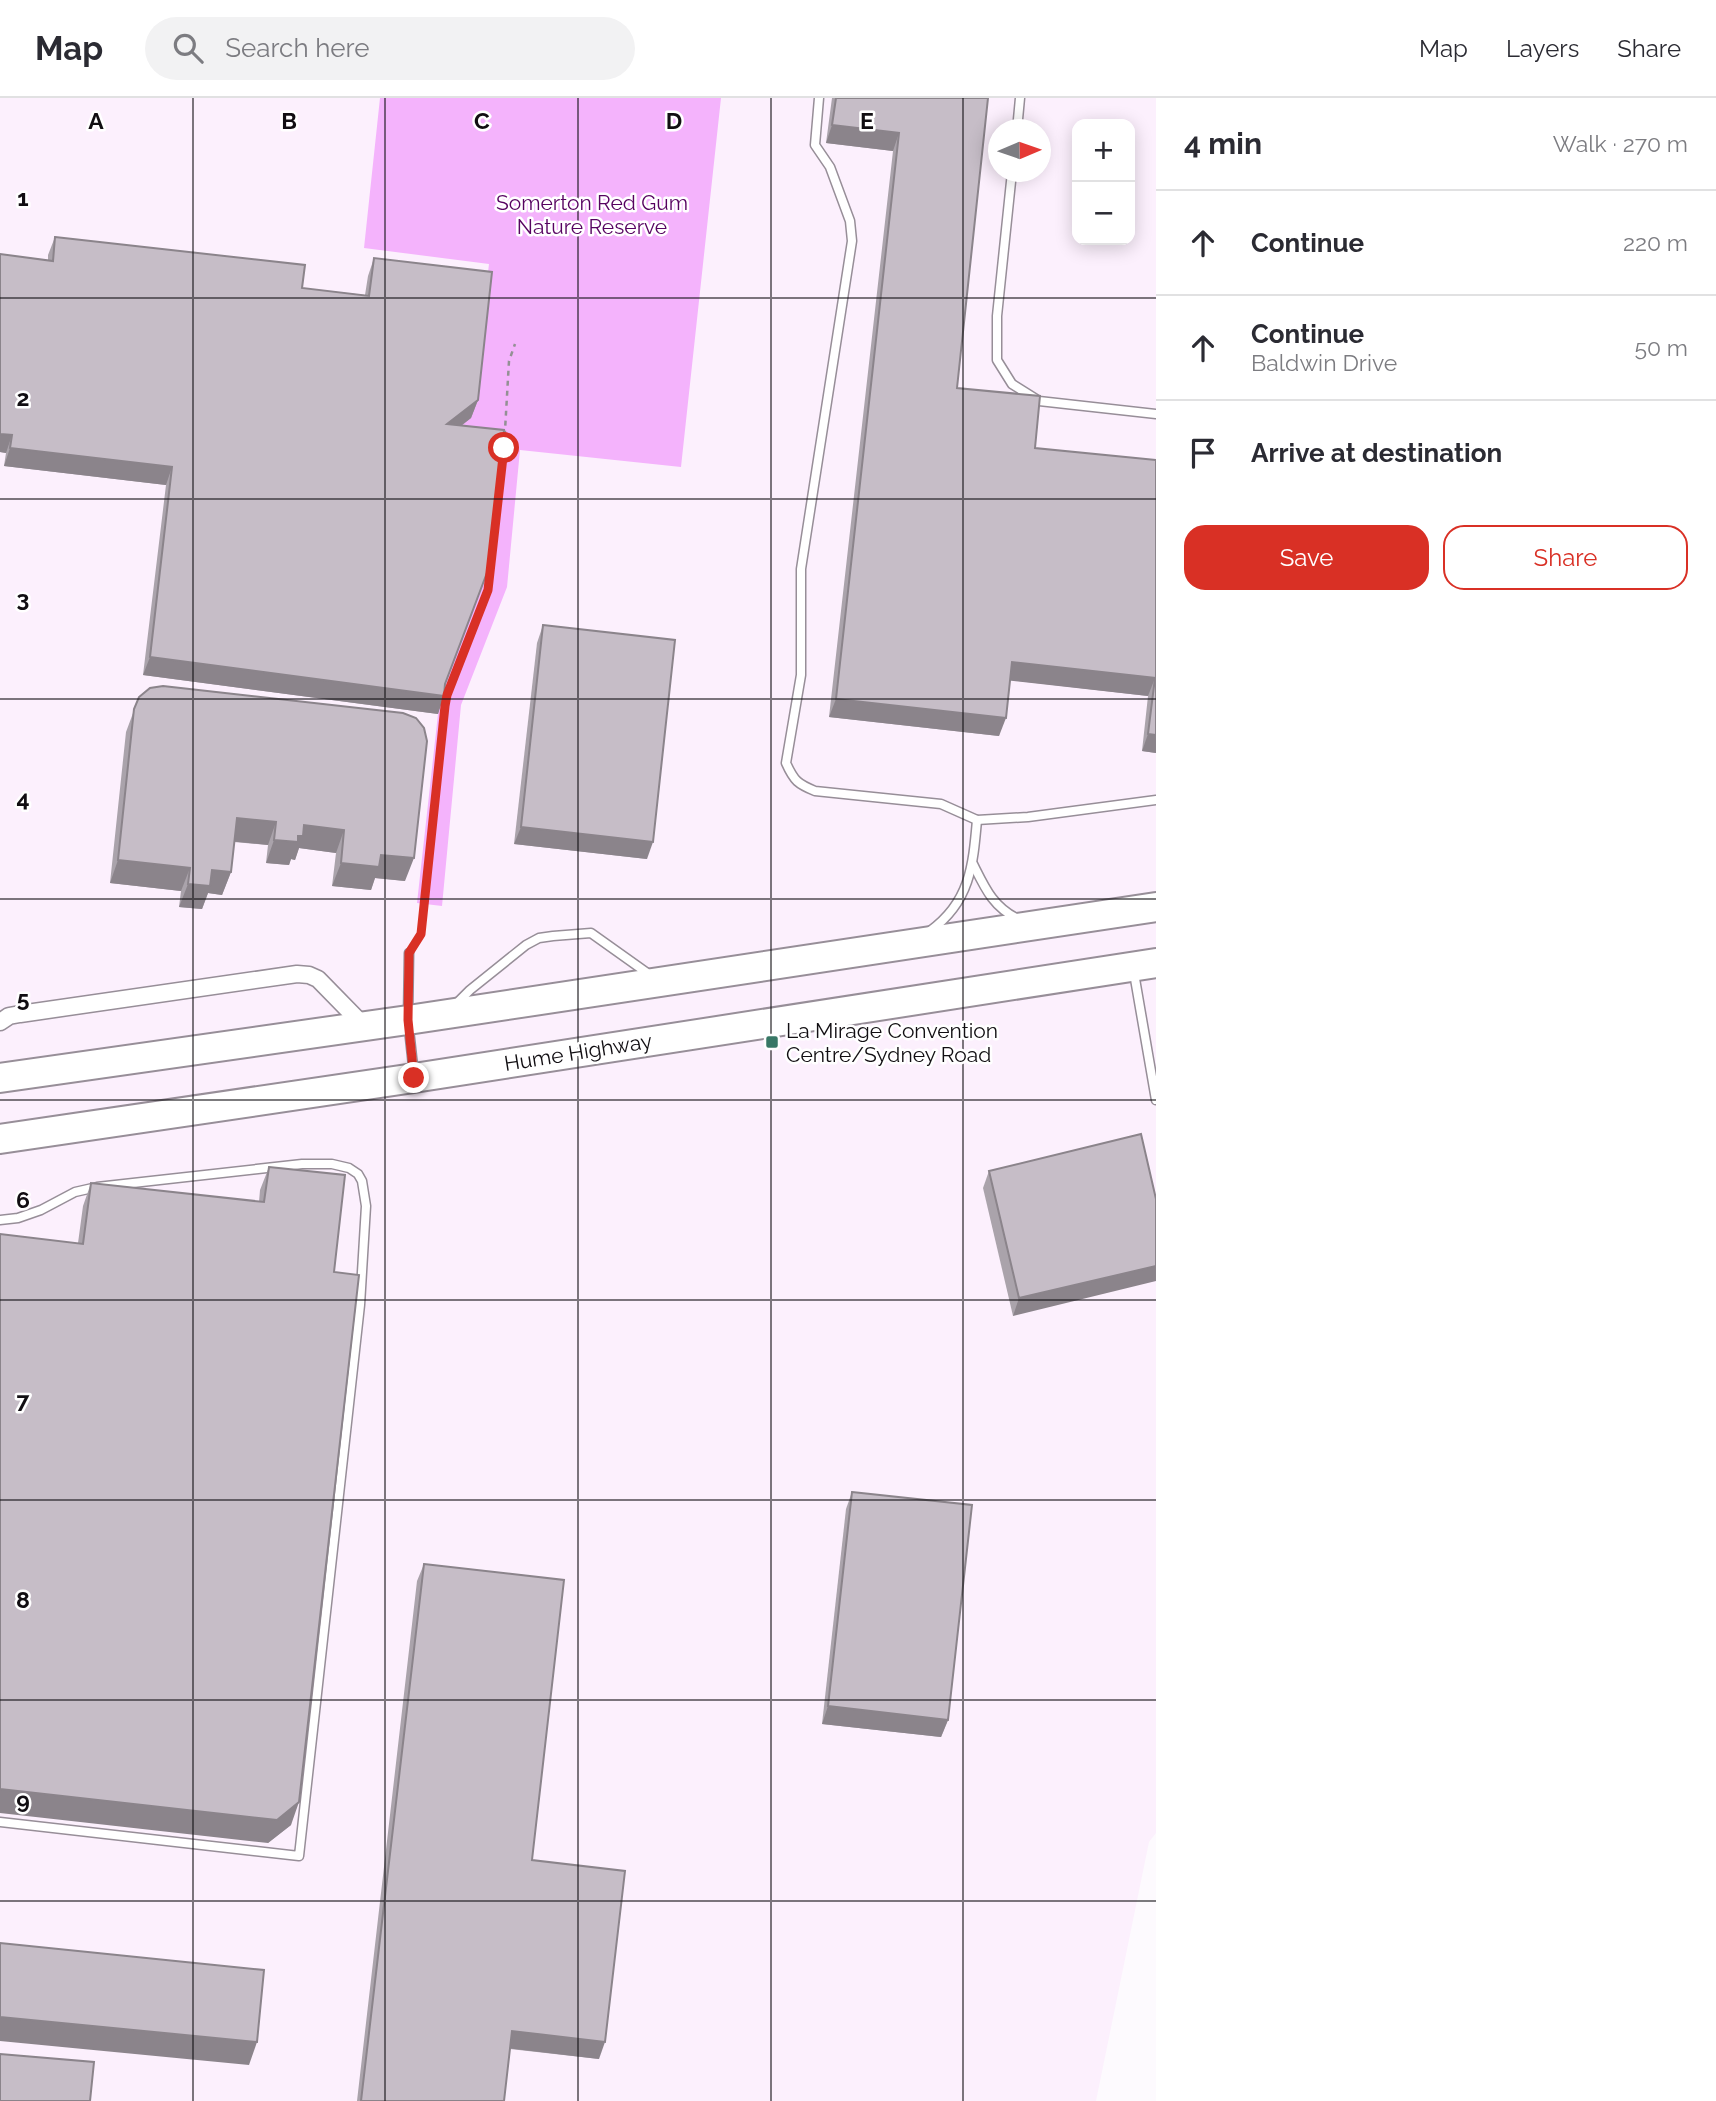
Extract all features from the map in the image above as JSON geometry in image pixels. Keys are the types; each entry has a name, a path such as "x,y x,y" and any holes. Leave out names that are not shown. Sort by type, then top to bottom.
{"highway":[{"path":"0,1078 446,1015 1156,907"},
{"name":"Hume Highway","path":"0,1139 1144,965"}],"street":[{"path":"0,1022 9,1016 20,1014 297,974 318,979 364,1026"}],"lane":[{"path":"819,98 815,145 830,167 850,221 852,242 801,569 801,675 786,763 797,783 815,791 941,804 977,820 1028,817 1156,800"},
{"path":"1018,119 1020,98"},
{"path":"1011,182 997,316 997,360 1012,384 1039,401 1156,414"},
{"path":"911,945 947,919 964,891 973,864 977,820"},
{"path":"973,864 989,895 1004,912 1034,926"},
{"path":"446,1015 470,990 526,945 540,938 553,936 591,933 661,982"},
{"path":"409,953 408,1020 414,1078"},
{"path":"1144,965 1156,1100"},
{"path":"0,1220 18,1218 41,1210 75,1192 97,1187 302,1164 332,1164 349,1168 358,1174 362,1181 366,1206 360,1305 299,1856 0,1822"}],"path":[{"path":"409,953 421,934 447,695 484,601 490,578 504,448 509,361 515,344"}],"shaded area":[{"path":"0,98 1156,98 1156,1833 1149,1842 1096,2101 0,2101"}],"green space":[{"name":"Somerton Red Gum Nature Reserve","path":"380,98 721,98 681,467 520,450 507,587 461,705 442,906 417,903 438,714 456,430 471,416 489,264 364,248"}],"building":[{"path":"836,98 988,98 957,388 1040,396 1035,448 1156,460 1156,735 1148,734 1155,678 1012,662 1006,718 836,699 899,133 832,125"},
{"path":"55,237 305,265 302,288 369,296 374,258 492,272 478,400 447,424 504,430 488,570 445,684 444,696 150,657 172,467 10,448 12,435 0,434 0,254 53,261"},
{"path":"543,625 675,640 653,842 521,827"},
{"path":"163,686 403,713 416,718 424,728 427,741 414,858 381,855 379,867 341,863 344,830 304,825 303,836 298,836 298,842 274,840 276,822 237,818 231,872 212,870 210,886 188,884 190,868 118,860 134,709 139,697 150,688"},
{"path":"1141,1134 1156,1199 1156,1266 1019,1298 989,1171"},
{"path":"269,1167 345,1175 334,1272 359,1275 299,1802 277,1820 0,1789 0,1234 83,1244 91,1183 264,1202"},
{"path":"852,1492 972,1505 948,1720 828,1706"},
{"path":"424,1564 564,1580 532,1860 625,1871 605,2042 512,2031 504,2101 361,2101"},
{"path":"0,1943 264,1970 257,2042 0,2017"},
{"path":"0,2054 94,2062 90,2101 0,2101"}],"place":[{"name":"La Mirage Convention Centre/Sydney Road","path":"772,1042"}],"route":[{"path":"414,1078 408,1020 409,953 421,934 447,695 488,590 504,448"}]}
